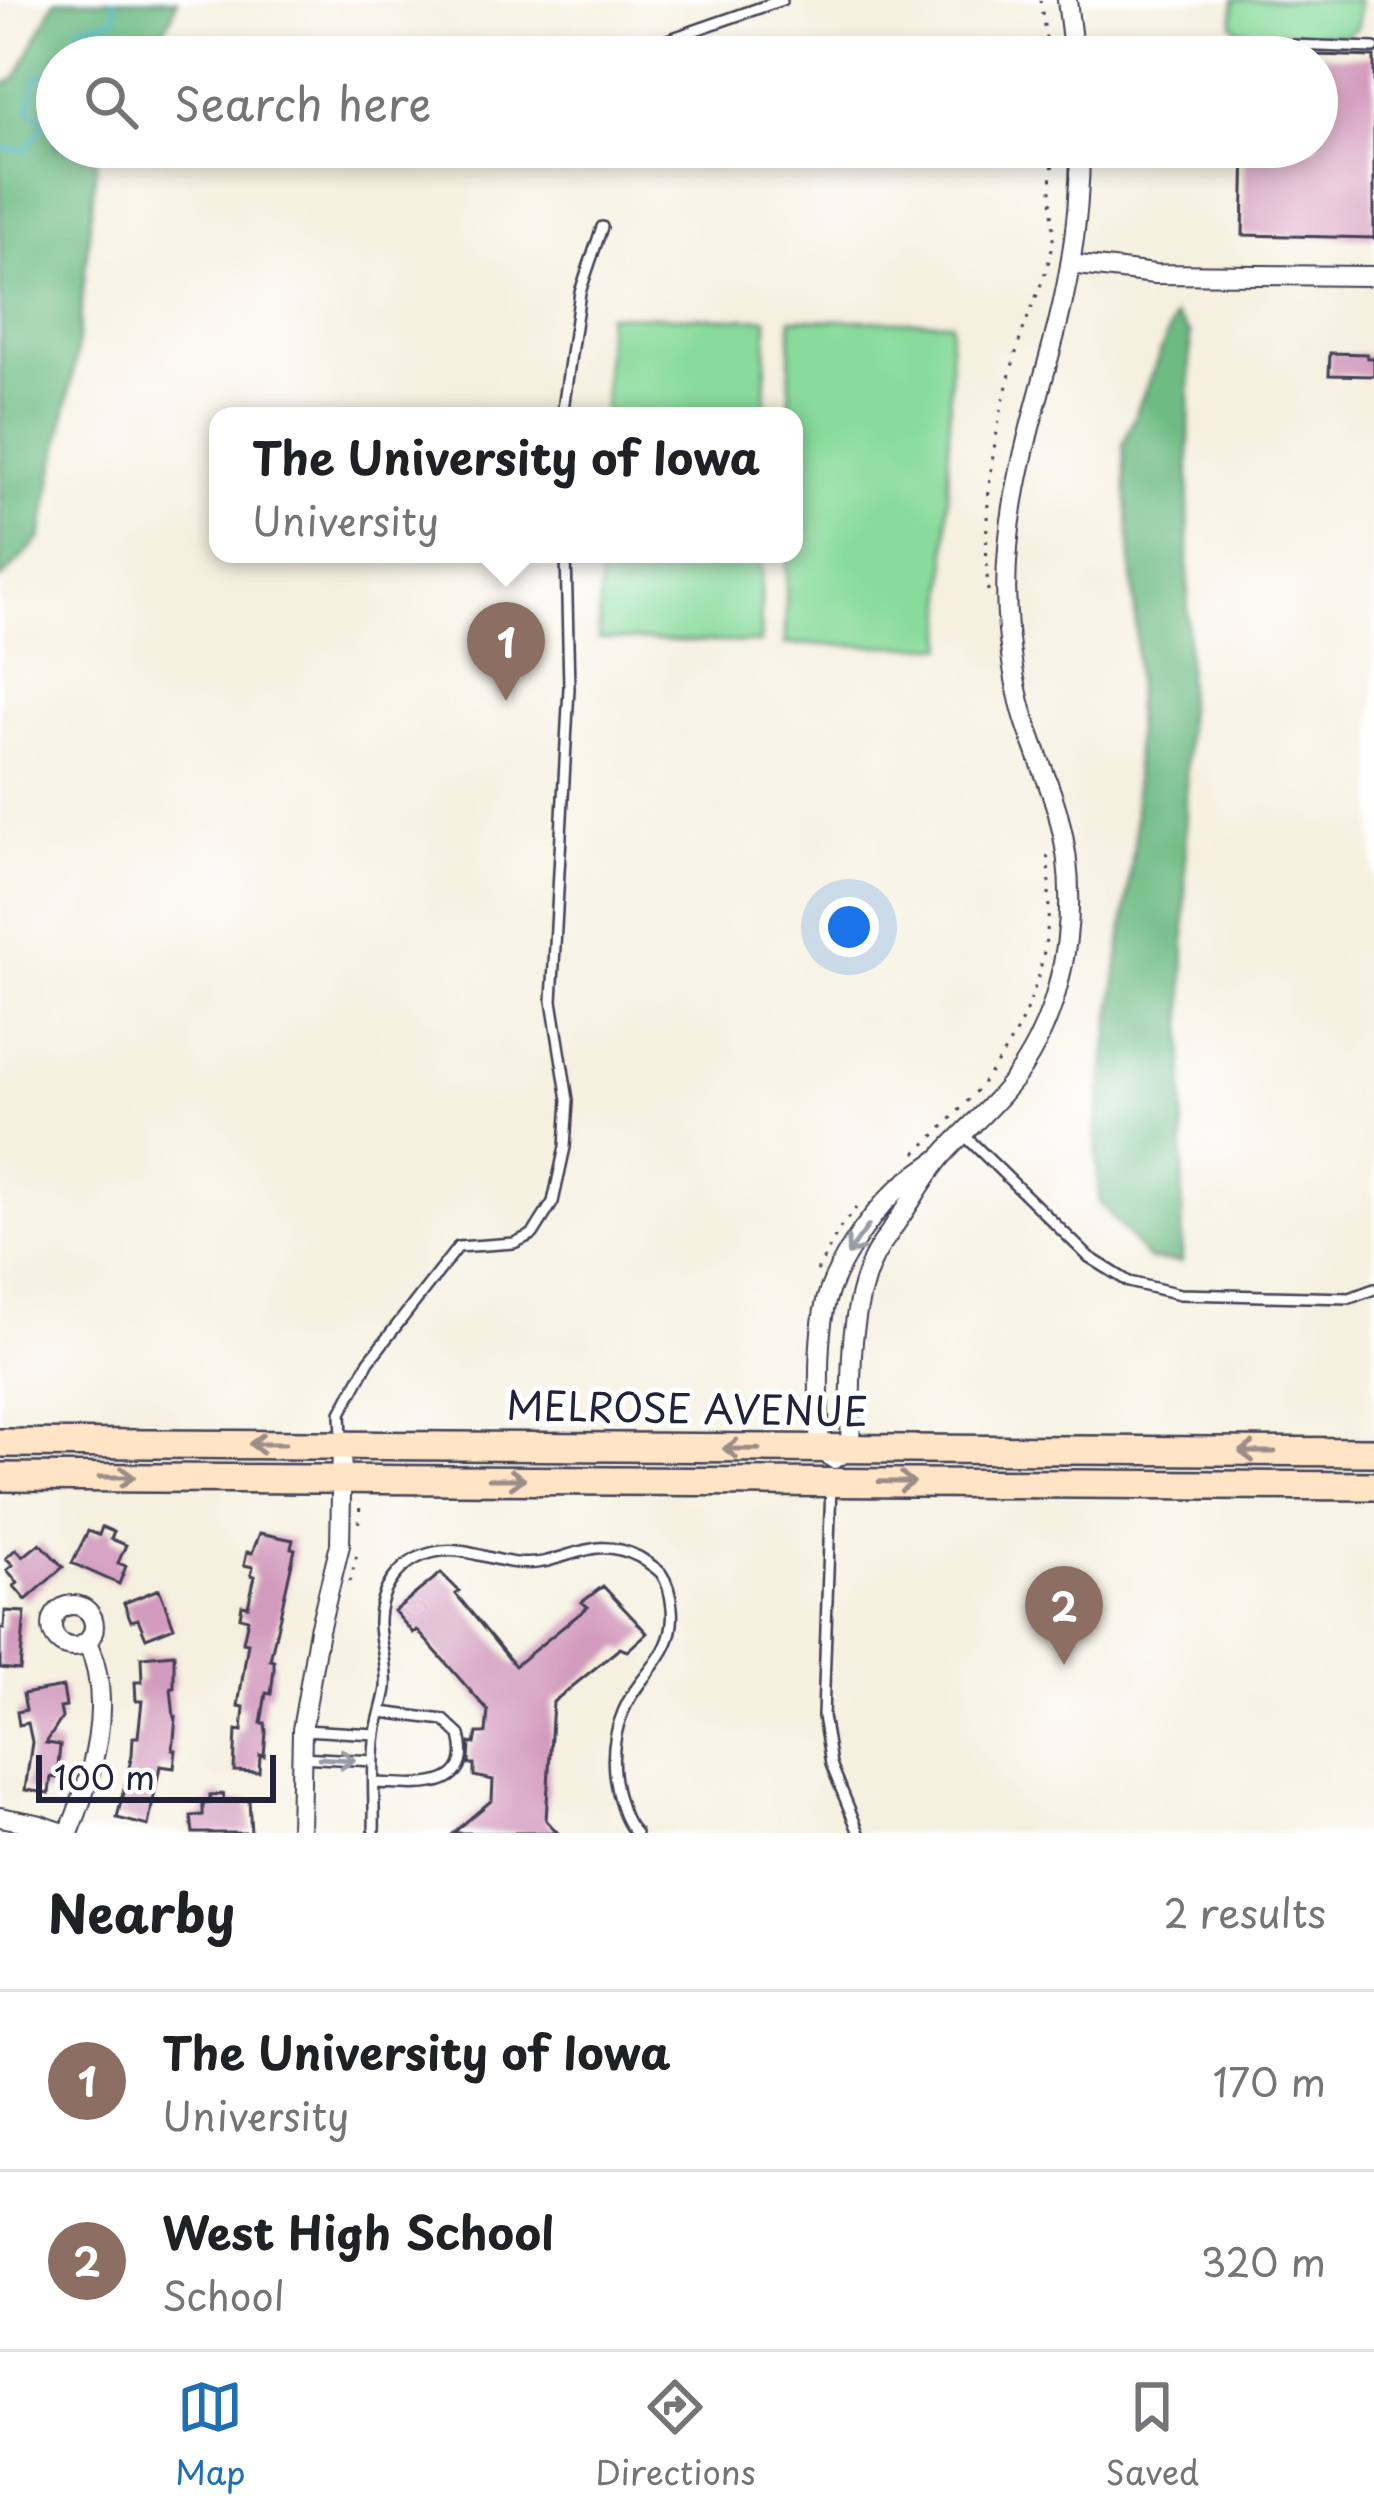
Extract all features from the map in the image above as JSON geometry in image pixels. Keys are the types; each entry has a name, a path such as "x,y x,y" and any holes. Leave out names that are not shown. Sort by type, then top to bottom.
{"main road":[{"name":"MELROSE AVENUE","path":"0,1443 342,1444 834,1460 1374,1486"},
{"name":"MELROSE AVENUE","path":"0,1477 351,1486 834,1460 1374,1452"}],"street":[{"path":"1066,0 1071,36"},
{"path":"834,1460 854,1324 864,1282 882,1241 940,1158 1008,1088 1033,1049 1058,986 1065,950 1069,887 1065,850 1012,665 1006,595 1015,487 1070,264 1080,168"},
{"path":"1070,264 1155,274 1374,276"},
{"path":"834,1460 822,1329 837,1271 896,1191 940,1158"},
{"path":"300,1833 302,1730 351,1486 342,1444"},
{"path":"0,1817 67,1833 86,1790 99,1722 99,1682 87,1642"}],"lane":[{"path":"674,36 782,0"},
{"path":"1338,46 1374,47"},
{"path":"563,407 580,292 602,227"},
{"path":"342,1444 341,1413 369,1361 458,1247 514,1244 533,1234 553,1202 565,1147 568,1100 552,1000 568,688 566,563"},
{"path":"963,1134 1089,1258 1129,1282 1180,1294 1350,1298 1374,1289"},
{"path":"834,1460 823,1716 831,1764 859,1833"},
{"path":"374,1833 374,1761 386,1668 379,1623 388,1584 398,1570 416,1558 448,1550 509,1564 532,1564 592,1547 611,1547 659,1571 672,1603 668,1647 631,1696 616,1734 614,1779 629,1828 635,1833"},
{"path":"375,1783 443,1781 462,1761 460,1735 444,1720 381,1712"},
{"path":"302,1730 376,1734"},
{"path":"300,1756 374,1761"}],"path":[{"path":"1040,0 1045,36"},
{"path":"989,606 985,536 990,465 1004,397 1053,243 1053,168"},
{"path":"914,1155 987,1079 1030,1003 1050,914 1046,845"},
{"path":"814,1279 840,1228 869,1196"},
{"path":"346,1594 358,1552 351,1486"}],"green space":[{"path":"55,0 177,0 160,36 37,36"},
{"path":"1234,0 1359,0 1358,27 1348,35 1240,31 1233,24"},
{"path":"36,38 36,168 96,168 76,358 41,538 0,580 0,87 17,77"},
{"path":"607,315 767,319 765,407 604,407"},
{"path":"1175,316 1190,334 1182,1262 1149,1260 1099,1202 1096,1132 1135,837 1136,628 1123,445"},
{"path":"791,319 951,322 945,647 785,644 787,563 803,563 803,407 789,407"},
{"path":"601,563 762,563 760,643 599,639"}],"building":[{"path":"1338,56 1374,57 1374,238 1243,235 1245,168 1338,168"},
{"path":"1330,353 1367,354 1374,358 1374,376 1329,375"},
{"path":"102,1527 114,1532 111,1539 126,1545 118,1563 126,1566 119,1584 72,1563 88,1531 99,1535"},
{"path":"260,1533 293,1540 291,1548 295,1549 270,1660 274,1661 271,1694 266,1693 261,1723 266,1732 264,1756 260,1755 259,1772 234,1771 236,1730 242,1731 244,1707 238,1706 248,1643 243,1642 248,1619 240,1617 242,1605 248,1606 255,1576 251,1575 253,1567 244,1565"},
{"path":"40,1543 63,1567 26,1600 14,1586 18,1583 7,1570 13,1565 6,1558 16,1549 23,1557"},
{"path":"441,1573 515,1666 588,1607 582,1602 603,1586 647,1633 627,1651 620,1648 553,1702 546,1820 558,1833 453,1833 492,1800 493,1780 474,1776 474,1764 469,1764 470,1743 475,1744 477,1733 486,1733 488,1711 417,1630 413,1633 394,1611"},
{"path":"159,1589 174,1627 146,1638 138,1619 131,1621 124,1603"},
{"path":"5,1611 25,1612 20,1670 0,1668"},
{"path":"174,1654 174,1768 160,1766 148,1826 117,1818 133,1737 138,1737 142,1701 136,1701 135,1682 142,1682 141,1657"},
{"path":"63,1687 66,1707 60,1708 62,1718 46,1743 60,1745 57,1778 51,1777 49,1793 25,1790 32,1742 28,1723 19,1725 17,1712 26,1710 23,1694"},
{"path":"223,1794 223,1802 249,1800 251,1833 193,1833 191,1816 203,1815 203,1804 210,1803 210,1795"}],"waterway":[{"path":"78,36 78,27 116,18 114,0"},
{"path":"36,81 29,108 36,114"},
{"path":"0,148 26,150 36,136"}],"place":[{"name":"The University of Iowa","path":"506,701"},
{"name":"West High School","path":"1064,1665"}]}
